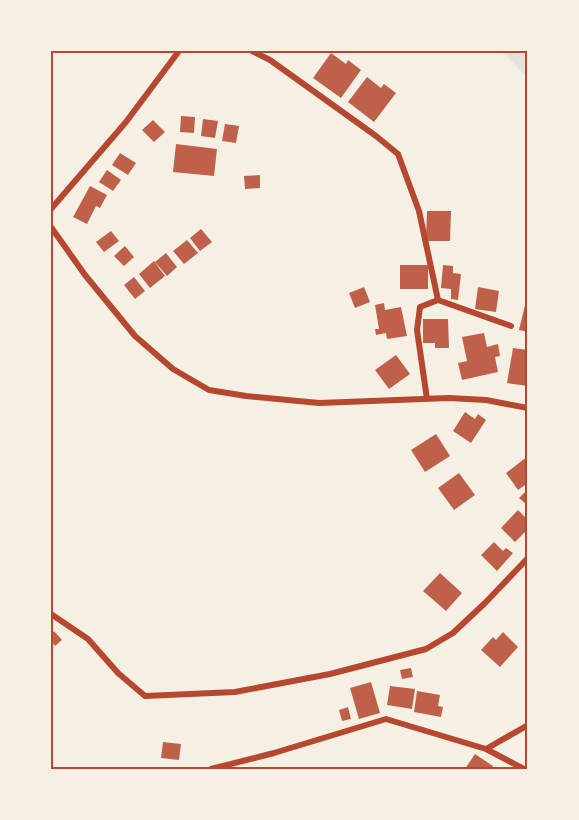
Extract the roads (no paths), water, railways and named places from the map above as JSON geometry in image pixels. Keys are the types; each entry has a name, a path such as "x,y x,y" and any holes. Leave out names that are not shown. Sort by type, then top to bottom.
{"street":[{"path":"51,209 126,122 179,51"},
{"path":"252,51 280,67 398,154 419,211 438,300"},
{"path":"51,227 85,275 135,336 172,369 209,390 319,403 427,399 486,400 528,408"},
{"path":"427,399 417,330 420,307 438,300 511,326"},
{"path":"51,614 88,639 118,673 145,696 235,692 330,674 426,649 453,633 528,558"},
{"path":"211,769 274,753 386,719 486,749 524,769"},
{"path":"486,749 528,725"}]}
